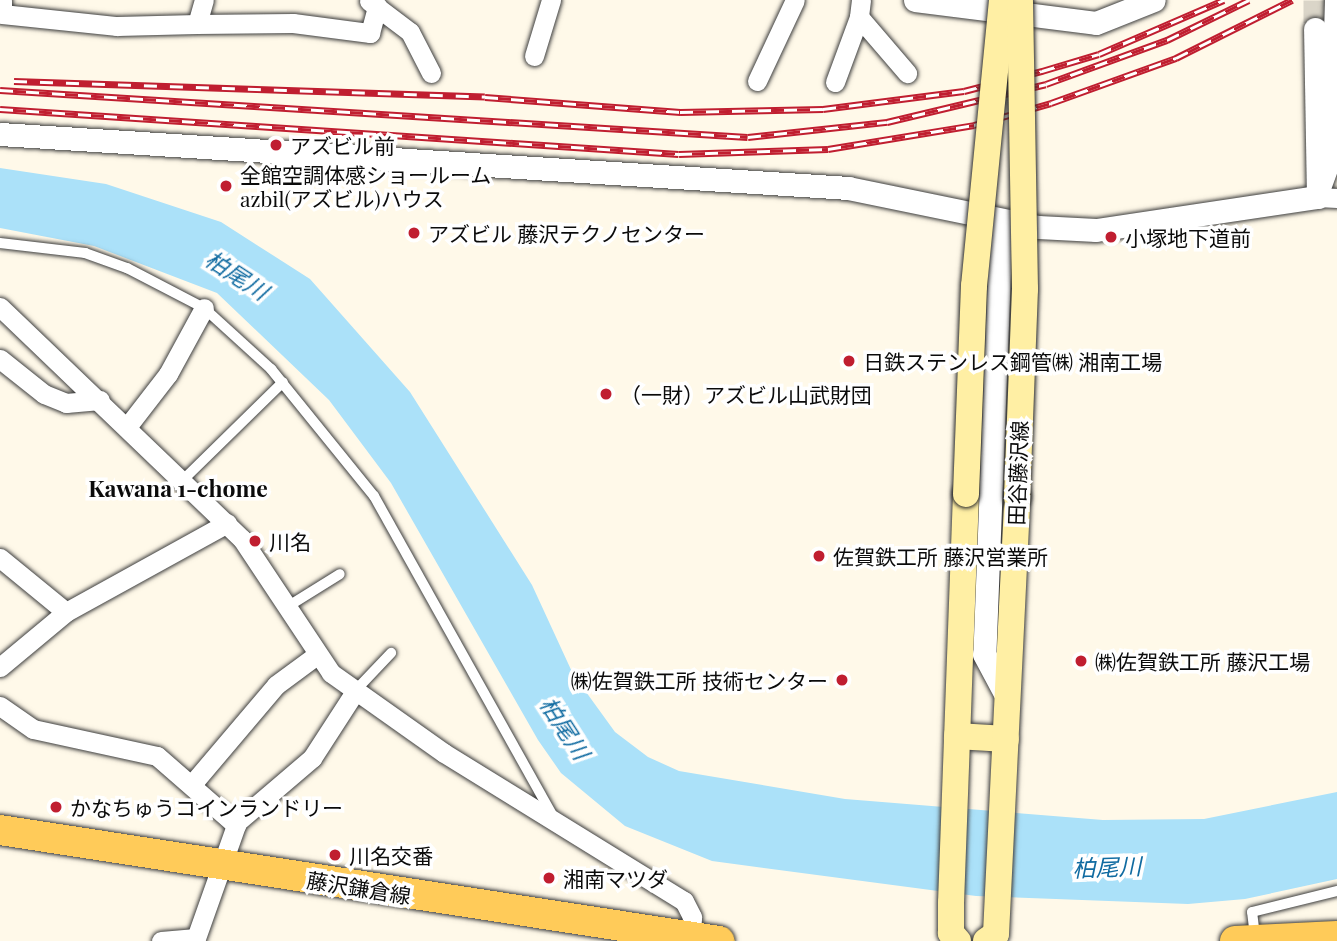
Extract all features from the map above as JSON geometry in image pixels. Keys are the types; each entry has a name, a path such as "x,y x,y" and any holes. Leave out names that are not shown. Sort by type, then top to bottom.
{"main road":[{"path":"958,941 951,933 951,903 974,286 1002,0"},
{"name":"田谷藤沢線","path":"986,941 996,934 999,801 1008,699 1025,289 1020,0"},
{"path":"957,725 1006,738"},
{"name":"藤沢鎌倉線","path":"0,830 705,939"},
{"path":"1245,941 1336,937"}],"street":[{"path":"2,0 2,14 117,26 293,23 370,33 373,3"},
{"path":"197,24 204,0"},
{"path":"534,56 551,0"},
{"path":"757,81 795,0"},
{"path":"915,0 1096,23 1154,0"},
{"path":"1328,197 1334,0"},
{"path":"373,3 410,32 431,73"},
{"path":"860,8 907,73"},
{"path":"835,82 860,8"},
{"path":"1315,29 1328,197"},
{"path":"0,134 848,188 1001,220 1096,230 1328,197"},
{"path":"1001,220 984,654 990,676 1008,699"},
{"path":"0,307 185,478 227,523 287,607 314,657 354,692 684,901 705,939"},
{"path":"127,427 168,374 204,309"},
{"path":"0,359 44,394 66,403 100,400"},
{"path":"0,667 66,612 227,523"},
{"path":"0,558 66,612"},
{"path":"957,725 984,654"},
{"path":"194,783 276,685 314,657"},
{"path":"161,941 196,940 226,867 236,825 312,758 354,692"},
{"path":"0,706 33,729 149,753 194,783 236,825"}],"lane":[{"path":"0,243 85,253 204,309 283,382 374,496 557,821"},
{"path":"185,478 283,382"},
{"path":"287,607 340,574"},
{"path":"354,692 391,653"},
{"path":"1245,941 1252,912 1337,891"}],"water":[{"name":"柏尾川","path":"0,168 106,184 221,222 310,279 410,392 532,585 573,674 615,732 648,757 679,771 845,799 1103,820 1204,819 1337,792 1337,879 1245,899 1188,904 976,896 712,861 625,826 561,773 538,740 391,483 329,400 217,293 94,246 0,228"}],"tunnel":[{"path":"1315,0 1315,29"}],"railway":[{"path":"14,81 485,97 680,112 823,109 964,91 1042,71 1099,54 1224,0"},
{"path":"0,90 748,137 887,122 1046,84 1167,40 1249,0"},
{"path":"0,109 679,154 828,149 974,125 1051,103 1176,58 1292,0"}],"place":[{"name":"アズビル前","path":"276,145"},
{"name":"全館空調体感ショールーム azbil(アズビル)ハウス","path":"226,186"},
{"name":"アズビル 藤沢テクノセンター","path":"414,233"},
{"name":"小塚地下道前","path":"1111,237"},
{"name":"日鉄ステンレス鋼管㈱ 湘南工場","path":"849,361"},
{"name":"（一財）アズビル山武財団","path":"606,394"},
{"name":"川名","path":"255,541"},
{"name":"佐賀鉄工所 藤沢営業所","path":"819,556"},
{"name":"㈱佐賀鉄工所 藤沢工場","path":"1081,661"},
{"name":"㈱佐賀鉄工所 技術センター","path":"842,680"},
{"name":"かなちゅうコインランドリー","path":"56,807"},
{"name":"川名交番","path":"335,855"},
{"name":"湘南マツダ","path":"549,878"}],"district":[{"name":"Kawana 1-chome","path":"178,488"}]}
